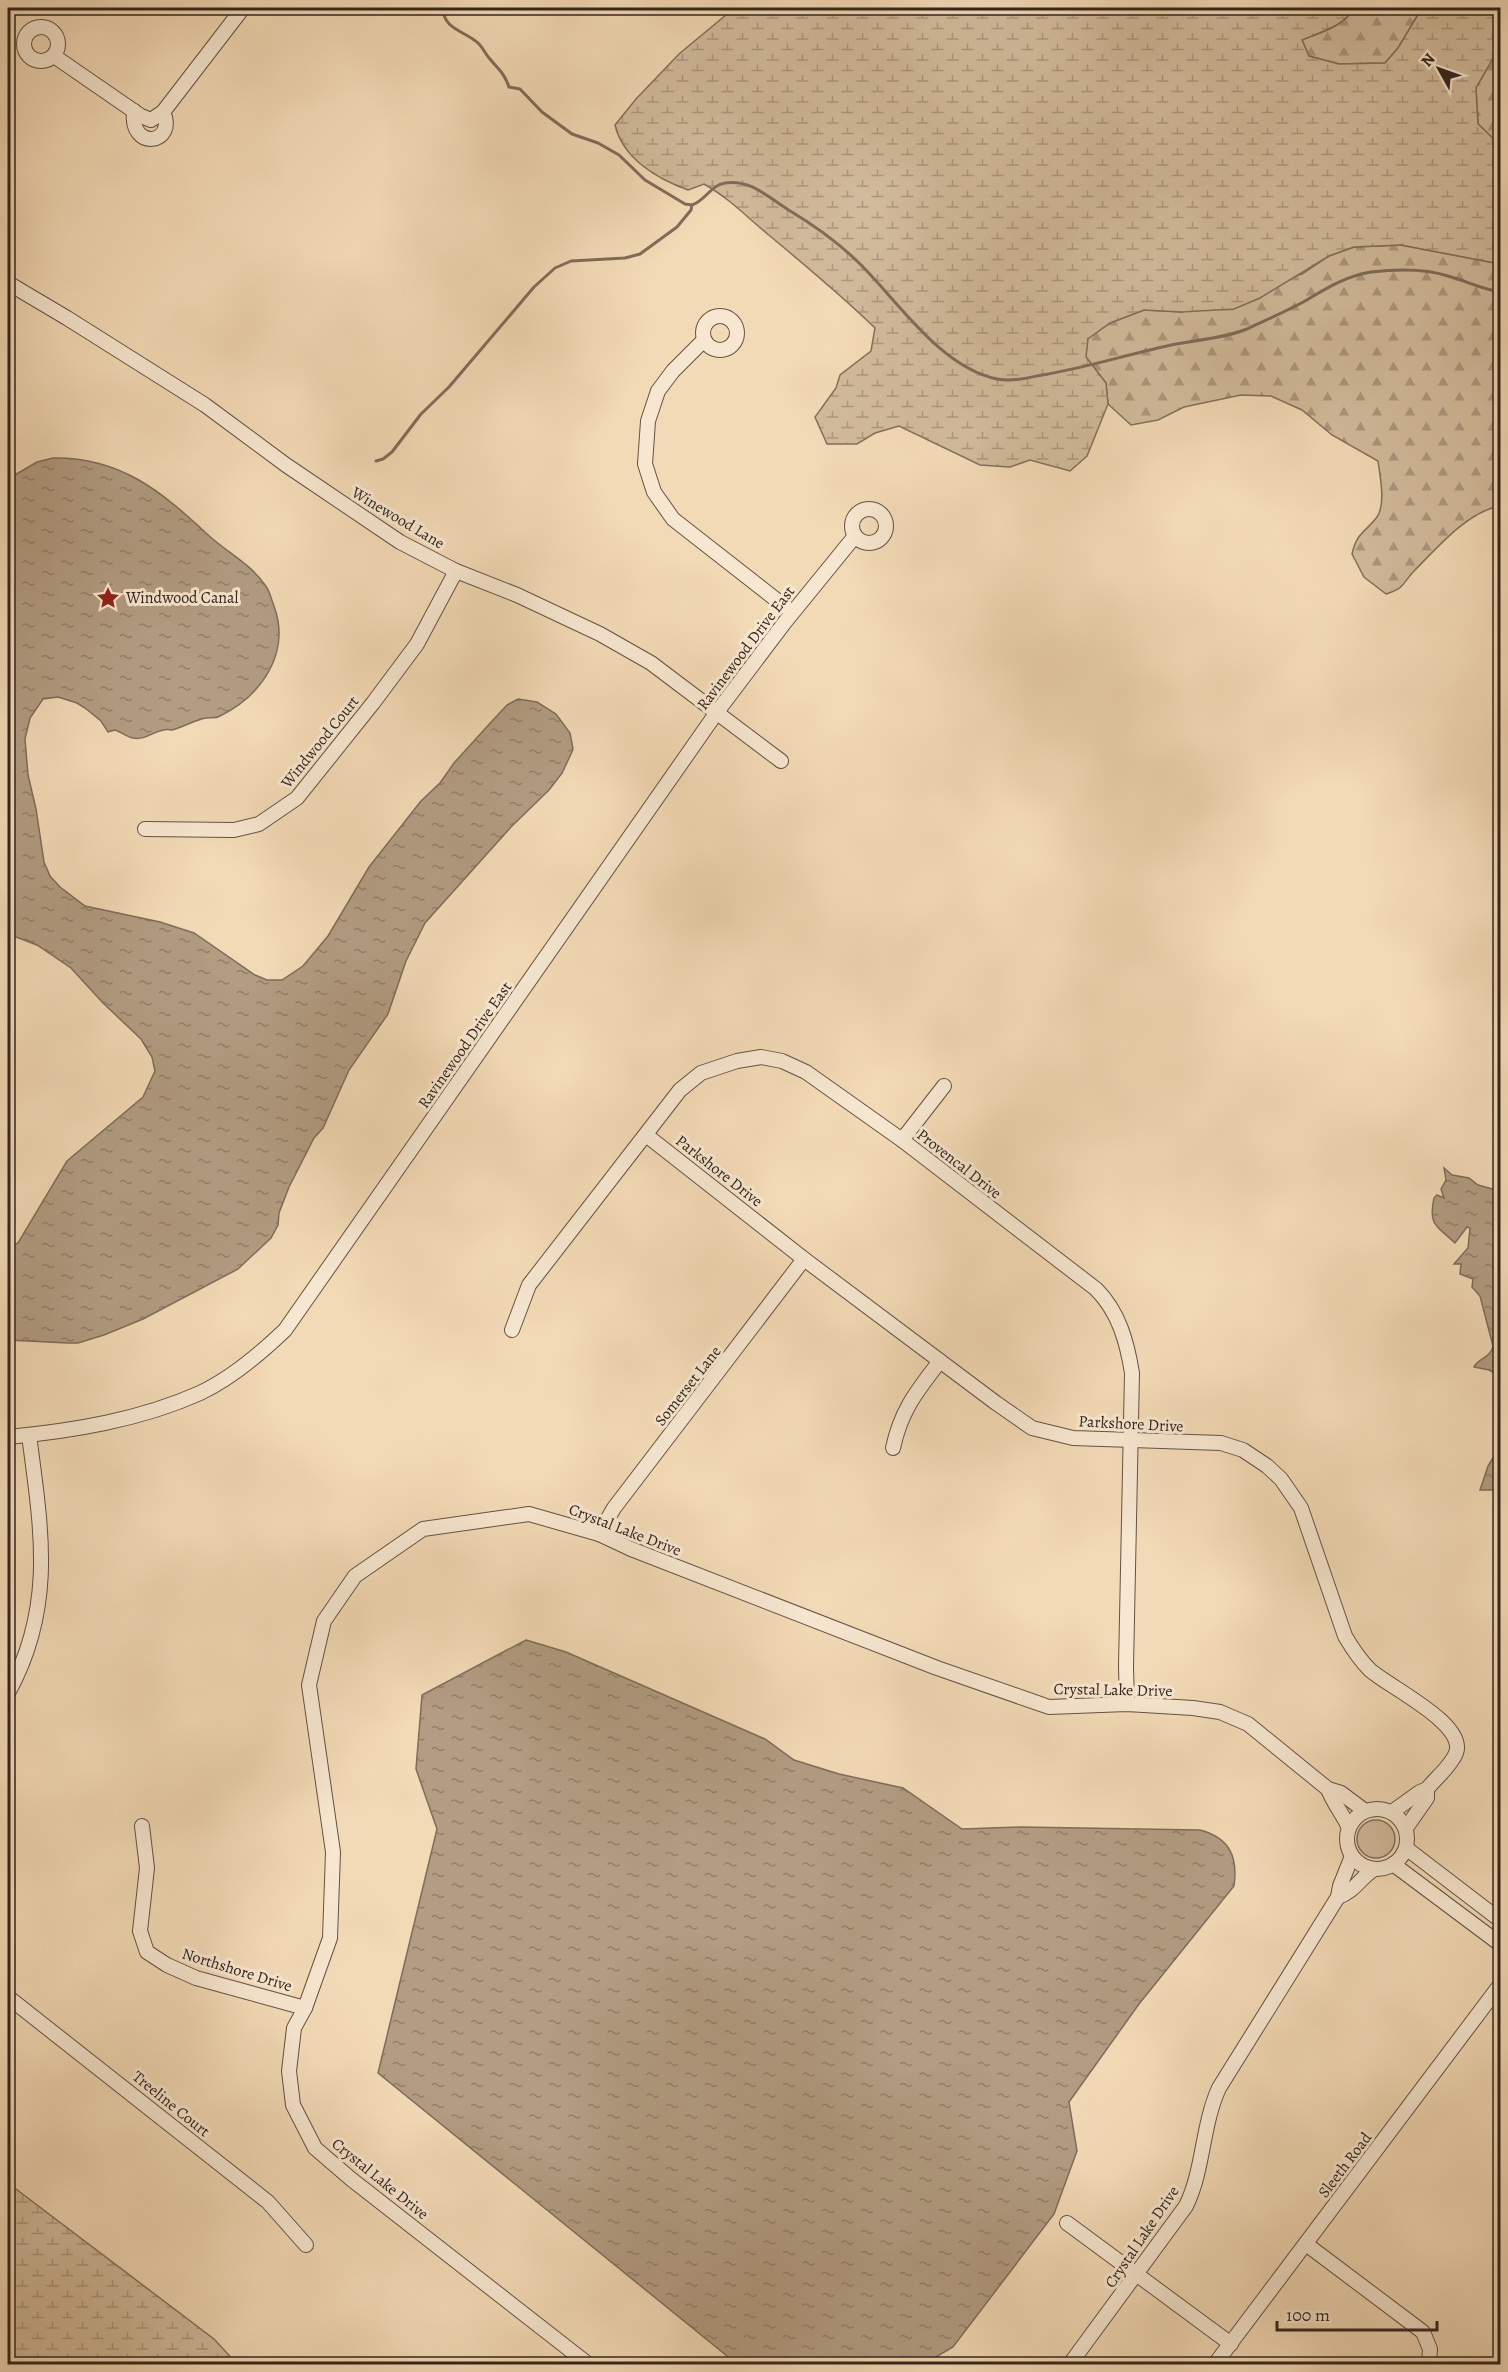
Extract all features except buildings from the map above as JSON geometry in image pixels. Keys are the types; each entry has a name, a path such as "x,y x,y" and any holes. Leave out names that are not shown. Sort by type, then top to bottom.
{"street":[{"path":"54,56 134,111 133,124 137,133 143,138 153,139 166,130 167,121 163,112 243,8"},
{"name":"Winewood Lane","path":"8,283 68,318 205,405 286,465 400,542 456,572 517,595 600,634 651,663 781,761"},
{"path":"704,340 673,371 658,391 648,421 645,464 654,492 673,519 792,612"},
{"name":"Ravinewood Drive East","path":"8,1437 89,1426 149,1412 187,1398 236,1371 261,1353 285,1330 717,712 792,612 855,536"},
{"name":"Windwood Court","path":"145,829 234,830 259,824 297,798 373,704 417,644 456,572"},
{"name":"Provencal Drive","path":"512,1330 529,1286 680,1090 701,1073 737,1060 761,1057 782,1060 806,1072 902,1140 1096,1289 1107,1300 1126,1339 1132,1373 1127,1704"},
{"path":"902,1140 944,1086"},
{"name":"Parkshore Drive","path":"646,1135 804,1259 1032,1428 1074,1438 1221,1443 1243,1450 1281,1479 1301,1508 1345,1636 1355,1653 1371,1670 1445,1723 1456,1738 1456,1754 1427,1789 1392,1812"},
{"name":"Somerset Lane","path":"599,1534 614,1508 804,1259"},
{"path":"893,1448 898,1424 907,1406 940,1361"},
{"path":"8,1693 29,1645 41,1587 41,1539 29,1435"},
{"name":"Crystal Lake Drive","path":"588,2364 351,2179 315,2148 293,2105 289,2071 294,2028 305,2008 330,1938 333,1852 309,1685 324,1621 355,1576 423,1528 529,1514 599,1534 631,1549 825,1625 1049,1707 1127,1704 1220,1712 1235,1717 1248,1724 1328,1789 1341,1793 1365,1811"},
{"name":"Crystal Lake Drive","path":"1070,2364 1186,2206 1193,2192 1212,2103 1219,2088 1291,1976 1338,1897 1352,1856 1347,1842 1349,1828 1342,1813 1332,1801 1328,1789"},
{"name":"Parkshore Drive","path":"1406,1827 1427,1798 1427,1789"},
{"path":"1349,1828 1358,1815 1374,1808 1392,1812 1400,1819 1406,1827 1408,1838 1401,1857 1394,1864 1384,1868 1374,1869 1362,1865 1352,1856"},
{"name":"Northshore Drive","path":"142,1826 147,1868 140,1931 147,1952 167,1965 196,1978 305,2008"},
{"path":"1406,1848 1500,1920"},
{"path":"1394,1864 1500,1944"},
{"name":"Crystal Lake Drive","path":"1338,1897 1350,1894 1358,1882 1374,1869"},
{"name":"Sleeth Road","path":"1215,2364 1500,1985"},
{"name":"Treeline Court","path":"8,1997 268,2202 306,2245"},
{"path":"1067,2223 1231,2344"},
{"path":"1306,2244 1423,2332 1430,2349 1429,2364"}],"green space":[{"path":"741,8 1355,8 1338,24 1302,40 1309,56 1339,64 1385,63 1398,48 1422,8 1500,8 1500,46 1476,88 1478,124 1500,145 1500,264 1401,245 1354,247 1329,256 1260,298 1234,309 1182,312 1144,310 1110,323 1088,339 1086,357 1106,383 1108,404 1087,456 1070,471 1030,460 1010,467 980,465 899,426 875,433 857,444 827,444 815,417 836,388 840,375 871,351 875,328 722,195 704,184 688,190 665,180 643,166 626,148 615,125 636,99 679,54 732,10"},
{"path":"1355,8 1422,8 1398,48 1385,63 1339,64 1309,56 1302,40 1338,24"},
{"path":"1500,46 1500,145 1478,124 1476,88"},
{"path":"1401,245 1500,264 1500,506 1476,515 1465,523 1400,587 1386,594 1364,577 1352,554 1359,537 1380,511 1382,490 1378,461 1332,435 1302,410 1271,396 1241,395 1184,407 1158,420 1131,425 1108,404 1106,383 1086,357 1087,339 1110,323 1144,310 1182,312 1302,274 1329,256 1354,247"},
{"path":"1376,1820 1389,1826 1395,1839 1389,1852 1376,1858 1363,1852 1357,1839 1363,1826"},
{"path":"8,2183 214,2339 237,2364 8,2364"}],"water":[{"path":"53,458 99,463 138,479 156,491 259,577 267,587 278,623 279,640 269,671 249,697 218,717 202,719 172,730 162,730 138,738 115,730 108,732 101,721 85,708 58,697 43,699 30,718 25,739 28,775 44,862 50,876 60,887 85,906 160,922 194,933 255,975 267,980 282,980 303,966 328,936 369,867 421,801 440,783 454,763 507,705 518,699 537,702 556,714 570,733 573,749 562,773 549,790 512,826 425,923 406,961 388,1014 349,1070 323,1128 314,1138 289,1187 279,1213 278,1225 271,1238 238,1269 143,1319 78,1343 8,1340 8,1248 18,1243 67,1161 143,1097 155,1071 152,1057 141,1039 71,968 37,945 8,934 8,479 37,462"},
{"path":"1444,1168 1452,1175 1469,1178 1478,1185 1500,1191 1500,1376 1489,1370 1474,1367 1490,1353 1493,1346 1480,1296 1472,1287 1473,1279 1460,1274 1461,1264 1454,1264 1468,1248 1470,1228 1467,1227 1455,1243 1439,1229 1433,1220 1434,1198 1437,1195 1444,1198 1441,1189 1446,1180"},
{"path":"1500,1446 1500,1487 1480,1490 1488,1466"},
{"path":"526,1640 566,1652 765,1739 794,1760 839,1774 903,1788 962,1829 1021,1827 1200,1830 1219,1838 1230,1850 1235,1866 1234,1886 1139,2004 1069,2102 1077,2151 1054,2214 953,2347 924,2364 737,2364 378,2073 437,1829 416,1769 422,1695"}],"waterway":[{"path":"443,8 444,15 451,26 479,44 503,75 509,87 520,89 542,112 572,134 598,143 619,155 645,180 685,204 692,205"},
{"path":"376,461 392,452 421,414 449,387 534,287 555,268 571,261 625,258 640,254 677,227 691,210 692,205 720,184 725,183 734,182 751,186 815,227 859,263 939,347 976,372 1003,380 1058,372 1238,332 1291,308 1337,283 1371,272 1420,270 1500,292"}],"place":[{"name":"Windwood Canal","path":"108,598"}]}
